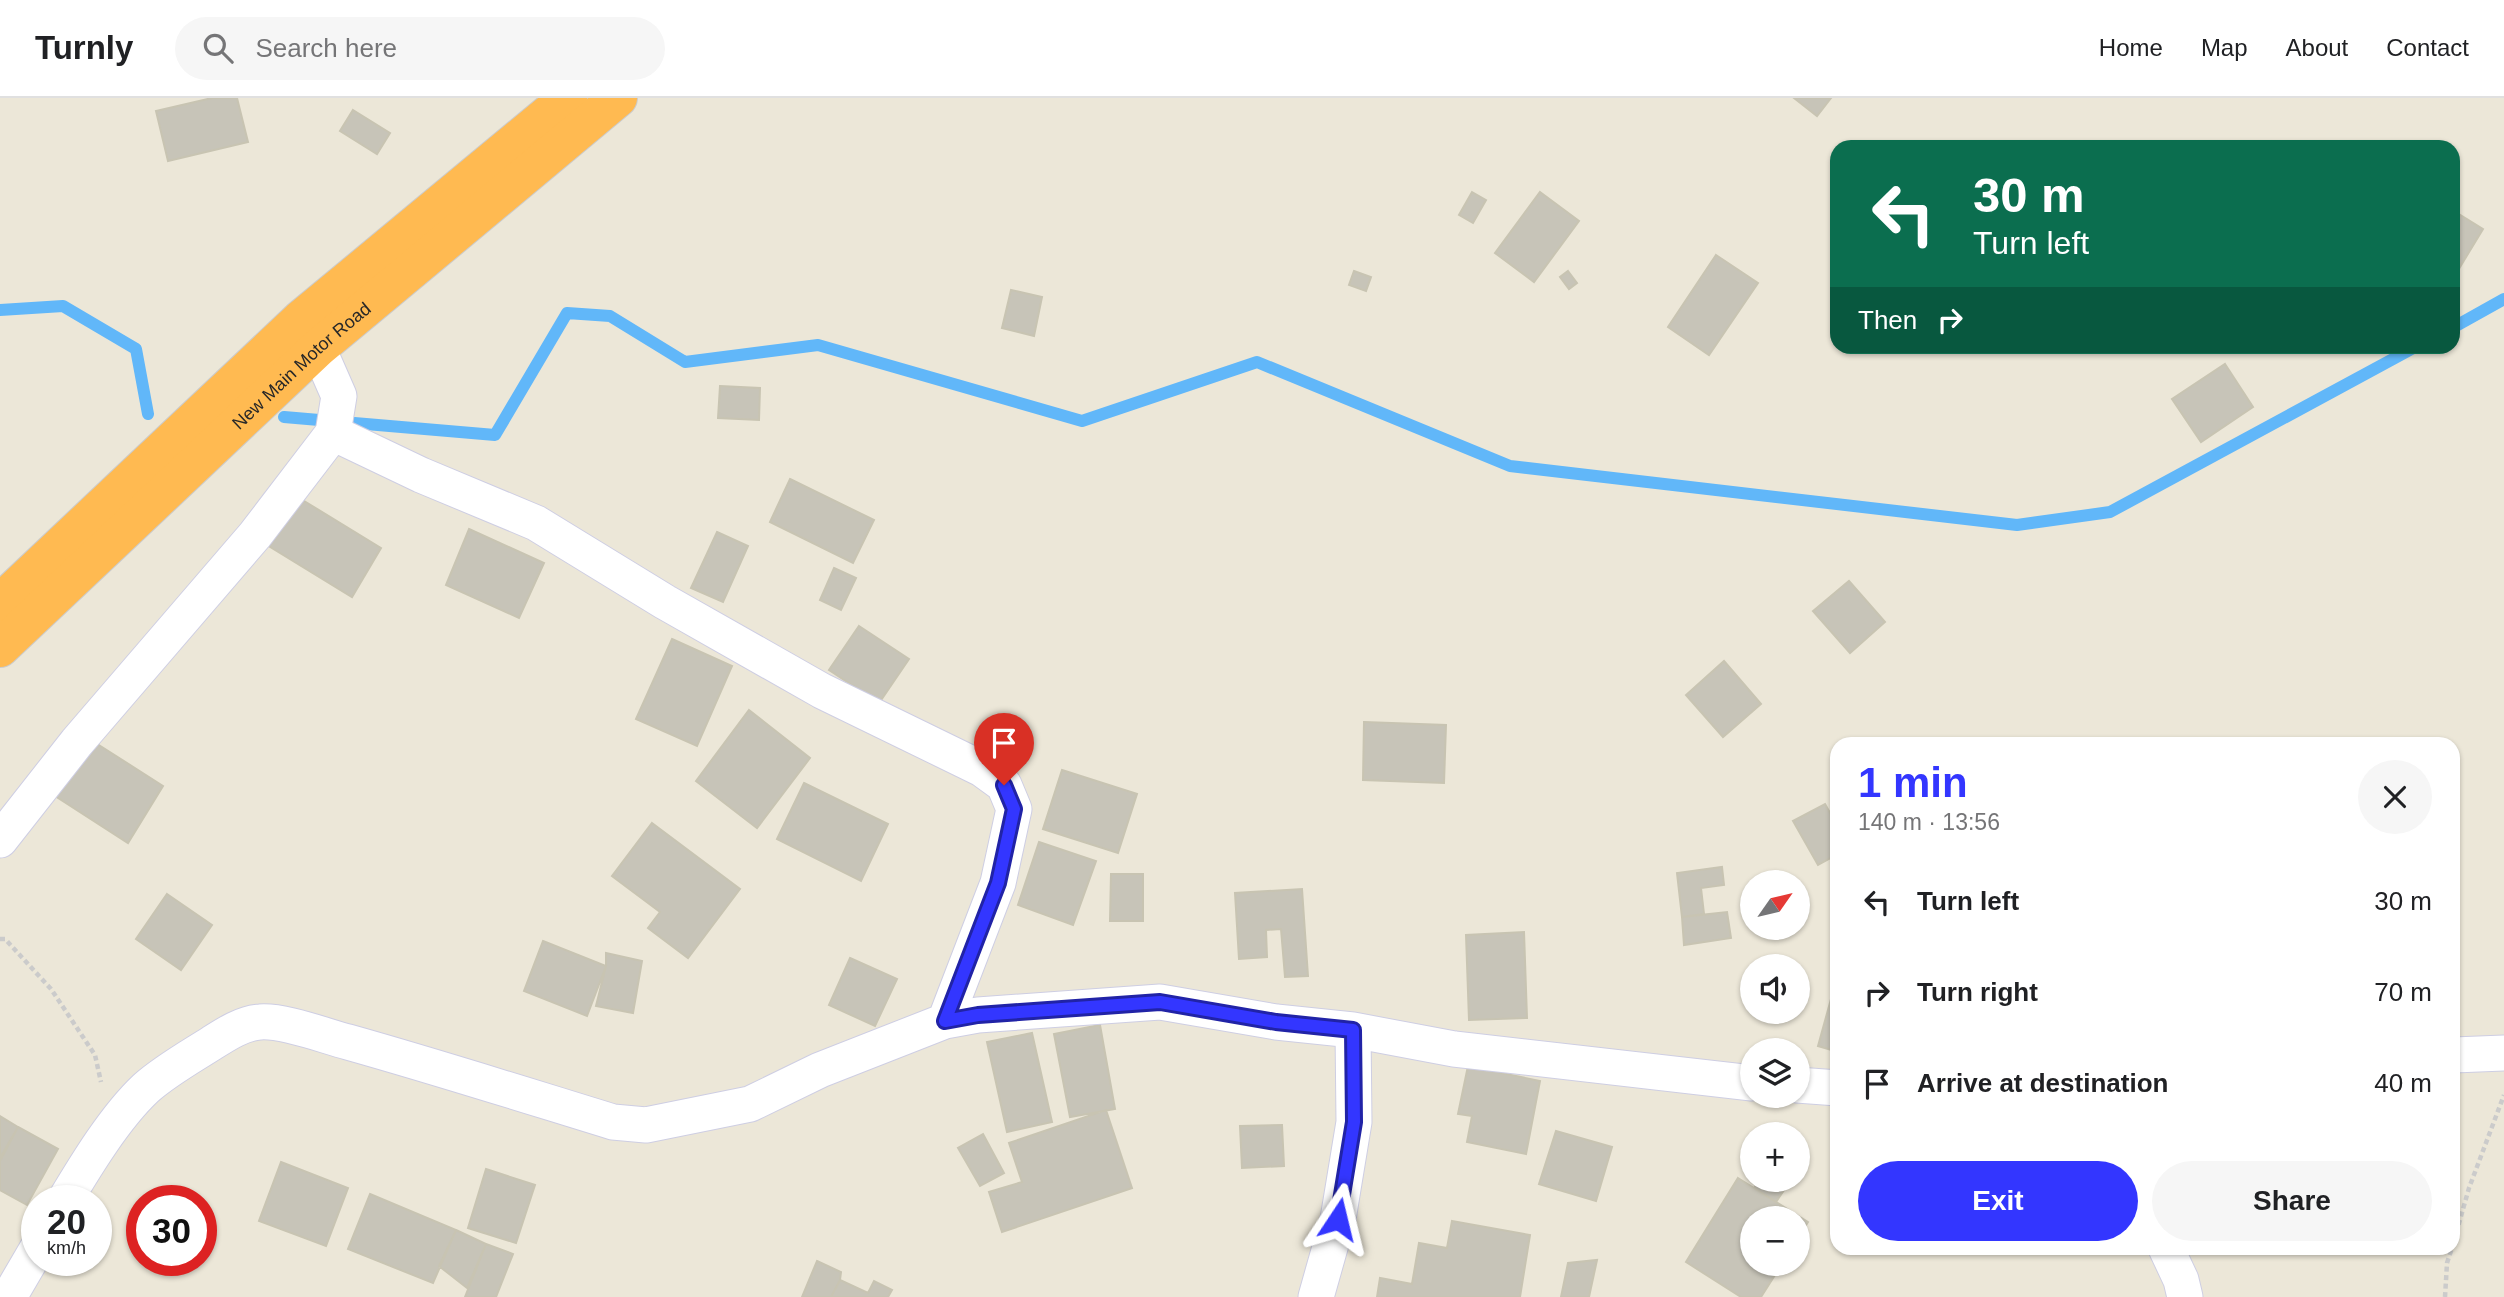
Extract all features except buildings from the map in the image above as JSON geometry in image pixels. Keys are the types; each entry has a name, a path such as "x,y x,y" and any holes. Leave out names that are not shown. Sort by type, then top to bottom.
{"highway":[{"name":"New Main Motor Road","path":"0,603 300,320 568,98"},
{"name":"New Main Motor Road","path":"0,648 318,348 618,98"}],"street":[{"path":"0,840 77,742 256,535 333,433 339,396 318,348"},
{"path":"333,433 421,475 536,523 665,602 810,684 982,769 1004,785 1014,809 998,883 945,1021"},
{"path":"74,1185 110,1131 146,1089 229,1032 262,1021 424,1063 613,1122 646,1125 750,1104 820,1070 945,1021 978,1015 1160,1002 1276,1022 1353,1030 1454,1049 1740,1082"},
{"path":"1316,1297 1338,1219 1354,1122 1353,1030"},
{"path":"2460,1055 2504,1053"},
{"path":"1810,1086 1830,1087"},
{"path":"2169,1255 2181,1280 2185,1297"},
{"path":"9,1297 21,1276"}],"path":[{"path":"0,939 5,939 51,989 95,1055 110,1131"},
{"path":"2460,1220 2504,1095"},
{"path":"2445,1297 2450,1255"}],"waterway":[{"path":"2460,324 2504,299"},
{"path":"0,310 63,306 136,349 148,414"},
{"path":"284,417 495,435 567,313 610,316 685,362 818,345 1082,421 1257,362 1510,466 2017,525 2110,512 2402,354"}],"route":[{"path":"1004,785 1014,809 998,883 945,1021 978,1015 1160,1002 1276,1022 1353,1030 1354,1122 1338,1219"}]}
